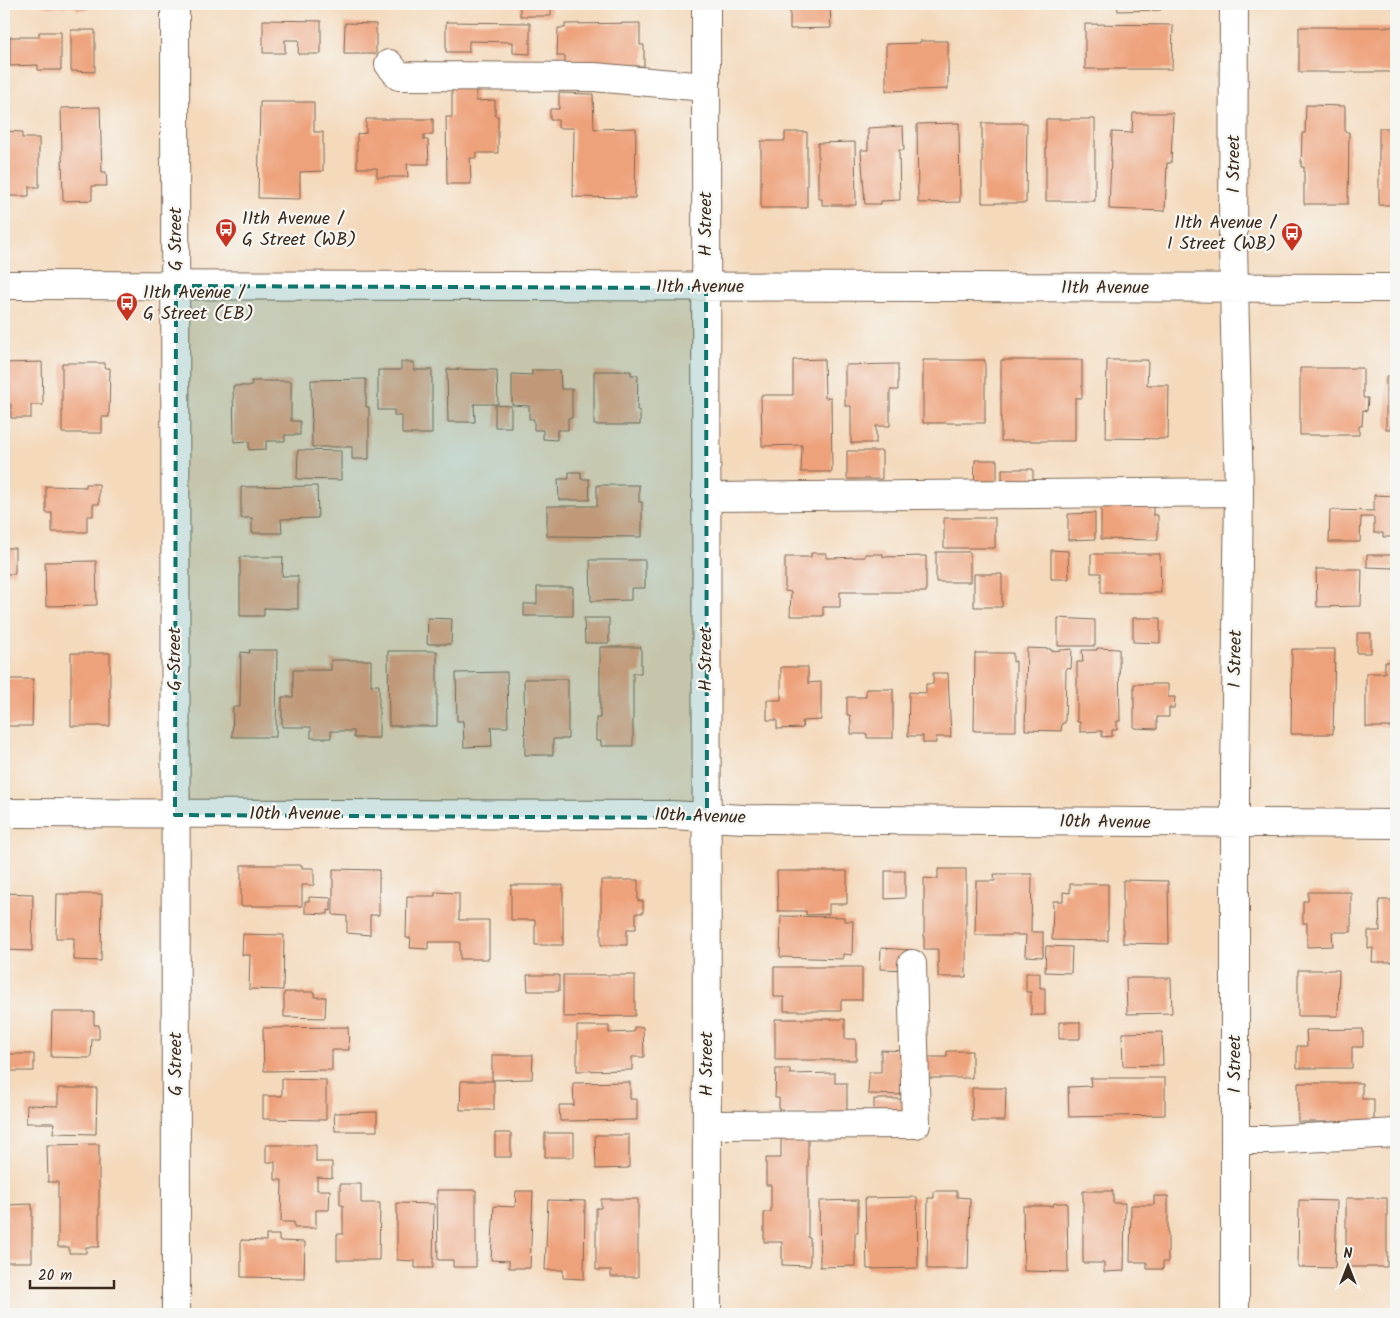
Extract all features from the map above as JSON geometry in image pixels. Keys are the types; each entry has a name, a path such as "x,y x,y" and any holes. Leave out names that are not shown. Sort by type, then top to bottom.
{"street":[{"name":"G Street","path":"175,4 176,1314"},
{"name":"H Street","path":"706,4 707,1314"},
{"name":"I Street","path":"1234,4 1235,288 1239,492 1234,824 1235,1314"},
{"path":"389,64 398,76 594,77 706,87"},
{"name":"11th Avenue","path":"4,285 1396,288"},
{"path":"706,497 1239,492"},
{"name":"10th Avenue","path":"4,813 651,815 706,818 1396,824"},
{"path":"707,1125 916,1124 912,964"},
{"path":"1234,1140 1269,1140 1396,1133"}],"highlighted area":[{"path":"176,286 706,288 707,818 175,815"}],"building":[{"path":"45,4 96,4 96,6 87,6 87,10 76,10 76,7 45,7"},
{"path":"520,4 551,4 551,16 520,16"},
{"path":"588,4 627,4 627,7 588,6"},
{"path":"790,4 830,4 831,28 790,29"},
{"path":"1117,4 1161,4 1161,10 1118,11"},
{"path":"263,20 321,21 321,54 298,54 299,40 285,40 285,53 263,53"},
{"path":"446,22 530,23 530,54 513,53 513,42 469,41 469,52 446,52"},
{"path":"345,23 376,24 376,54 344,54"},
{"path":"640,23 640,45 644,45 644,66 565,67 565,56 557,56 558,28 565,28 565,24"},
{"path":"1085,24 1173,25 1172,69 1085,69"},
{"path":"1299,27 1396,27 1396,72 1299,72"},
{"path":"71,30 95,30 95,72 71,71"},
{"path":"39,32 61,32 61,70 38,70 38,65 10,66 10,37 39,37"},
{"path":"920,41 948,41 948,89 886,91 886,44 920,43"},
{"path":"452,86 476,86 476,101 495,100 495,116 498,116 498,153 476,153 476,158 470,158 471,184 447,184 446,117 452,117"},
{"path":"559,93 593,94 594,129 636,128 635,198 573,197 574,128 558,128 558,120 550,120 550,109 559,109"},
{"path":"260,102 314,102 314,132 323,132 323,171 300,172 300,199 258,198"},
{"path":"1306,105 1345,106 1345,132 1349,132 1348,204 1304,204 1304,167 1301,167 1302,133 1305,133"},
{"path":"100,107 102,172 106,172 107,186 92,186 92,200 63,201 61,108"},
{"path":"1133,113 1173,113 1171,163 1167,163 1165,211 1109,209 1112,132 1132,133"},
{"path":"366,119 433,119 433,135 424,135 424,140 428,140 429,164 407,164 408,177 377,177 377,168 357,168 357,134 366,133"},
{"path":"1046,119 1095,119 1095,201 1046,201"},
{"path":"959,123 960,202 918,203 917,124"},
{"path":"982,123 1027,123 1026,203 982,203"},
{"path":"903,126 904,150 899,150 900,200 881,201 881,204 865,204 861,150 868,150 868,128"},
{"path":"1379,128 1396,128 1396,205 1379,205"},
{"path":"4,131 22,132 22,138 39,138 39,187 29,187 29,196 4,196"},
{"path":"785,132 807,132 807,208 761,208 761,141 785,141"},
{"path":"855,142 856,205 822,205 822,199 818,199 818,143"},
{"path":"824,359 825,398 831,397 832,472 801,472 802,445 762,446 761,395 793,395 793,360"},
{"path":"923,360 985,360 985,423 923,423"},
{"path":"1001,360 1082,360 1082,398 1075,398 1075,441 1001,441"},
{"path":"1107,360 1148,360 1147,385 1169,385 1168,439 1106,438"},
{"path":"42,362 43,405 31,405 31,418 11,418 11,404 4,404 4,363"},
{"path":"401,362 414,362 414,370 432,370 432,434 402,434 402,416 394,416 394,410 378,410 378,370 401,370"},
{"path":"62,363 105,363 105,368 110,368 109,417 102,417 102,433 62,433"},
{"path":"898,364 898,390 890,390 890,426 876,426 876,443 851,443 851,406 845,406 845,365"},
{"path":"1300,368 1363,368 1363,398 1368,398 1367,411 1363,410 1362,426 1359,426 1359,435 1300,435"},
{"path":"447,369 497,370 498,404 474,404 475,422 448,422"},
{"path":"532,370 560,370 561,389 572,389 572,418 568,418 568,430 557,430 557,440 543,439 543,430 534,430 534,419 529,419 529,406 512,405 512,374 532,375"},
{"path":"594,371 631,371 631,375 638,375 637,410 640,411 640,425 594,425"},
{"path":"1386,376 1396,376 1396,430 1386,429"},
{"path":"366,379 366,407 369,407 369,459 352,459 352,447 312,447 311,380"},
{"path":"251,381 291,381 291,421 300,421 300,435 285,435 285,441 266,441 266,449 249,450 249,441 234,442 233,386 252,386"},
{"path":"495,405 511,406 511,427 495,427"},
{"path":"298,450 341,451 341,480 297,479"},
{"path":"847,451 882,451 882,479 847,479"},
{"path":"975,460 997,460 997,489 974,490"},
{"path":"1002,469 1033,469 1033,486 1002,485"},
{"path":"569,472 581,472 581,479 589,479 590,500 559,500 558,479 569,479"},
{"path":"86,484 99,484 99,504 93,504 93,516 87,516 87,532 52,532 52,513 46,513 46,486 86,487"},
{"path":"597,485 639,485 639,502 642,502 642,537 547,536 547,506 597,506"},
{"path":"317,486 318,518 281,519 282,533 252,533 252,518 241,518 241,487"},
{"path":"1374,495 1396,496 1396,537 1383,537 1383,533 1374,533 1374,517 1361,517 1360,542 1329,542 1330,510 1374,511"},
{"path":"1101,505 1153,505 1153,515 1158,515 1158,540 1101,539"},
{"path":"1095,513 1095,539 1068,540 1068,514"},
{"path":"944,518 995,518 995,548 944,548"},
{"path":"4,548 15,548 15,574 4,574"},
{"path":"1051,550 1068,551 1069,579 1051,579"},
{"path":"936,552 970,552 970,582 936,582"},
{"path":"811,553 826,553 826,558 865,557 865,554 883,554 883,557 926,556 926,592 840,592 840,607 823,607 823,616 790,616 791,592 785,591 785,557 811,557"},
{"path":"1091,554 1160,554 1161,593 1101,593 1101,573 1091,573"},
{"path":"1367,555 1393,555 1393,568 1367,567"},
{"path":"240,557 283,557 282,576 298,576 298,609 264,608 264,616 240,616"},
{"path":"590,560 645,560 645,588 631,588 631,600 591,601"},
{"path":"96,561 97,605 46,606 45,562"},
{"path":"1316,569 1362,569 1361,606 1317,607"},
{"path":"974,574 1002,574 1002,607 974,607"},
{"path":"537,587 573,587 573,616 524,616 524,604 537,604"},
{"path":"428,618 452,619 451,644 427,644"},
{"path":"584,618 609,618 609,643 585,643"},
{"path":"1058,618 1095,620 1095,646 1058,646"},
{"path":"1133,618 1160,618 1160,643 1133,642"},
{"path":"1357,633 1371,633 1371,653 1357,653"},
{"path":"600,647 641,647 641,673 633,673 633,746 601,746 601,741 596,741 596,718 600,718"},
{"path":"1027,648 1051,649 1051,651 1072,649 1071,669 1066,668 1065,723 1062,723 1061,731 1025,730"},
{"path":"1097,648 1119,649 1120,721 1117,721 1117,730 1112,730 1112,736 1102,737 1102,731 1080,732 1080,722 1077,722 1077,662 1083,662 1082,650 1097,650"},
{"path":"1292,649 1335,649 1333,734 1291,734"},
{"path":"249,650 277,650 276,737 232,737 233,707 240,707 241,652 250,653"},
{"path":"388,651 437,651 437,726 389,726"},
{"path":"71,653 110,653 110,726 71,726"},
{"path":"975,653 1013,653 1013,662 1016,661 1016,731 974,731"},
{"path":"331,660 371,660 371,685 379,685 379,738 354,738 354,731 331,731 331,738 311,738 311,727 282,727 282,697 293,697 293,670 331,670"},
{"path":"1385,662 1396,662 1396,727 1366,727 1366,673 1385,673"},
{"path":"781,667 808,667 808,683 821,682 821,720 802,721 803,728 777,729 777,720 767,720 767,700 781,700"},
{"path":"507,672 508,727 491,727 492,746 464,747 463,721 457,721 456,673"},
{"path":"933,673 948,673 951,737 936,737 936,743 923,743 923,736 908,736 909,692 926,693 926,684 933,684"},
{"path":"4,679 33,679 32,726 4,726"},
{"path":"524,679 568,679 568,739 553,739 553,755 525,755"},
{"path":"1134,684 1168,684 1168,697 1175,697 1174,708 1169,708 1169,717 1157,717 1157,729 1134,728"},
{"path":"866,689 893,689 893,738 867,738 867,734 851,734 850,715 847,715 847,697 866,697"},
{"path":"241,865 302,865 302,868 314,868 314,885 302,885 302,906 241,906"},
{"path":"333,869 379,870 379,915 370,915 370,935 347,933 347,916 333,915"},
{"path":"938,869 966,869 966,977 938,977 938,949 924,949 924,878 938,879"},
{"path":"777,871 847,871 847,904 829,904 829,914 806,915 806,911 778,911"},
{"path":"885,871 905,871 905,898 885,899"},
{"path":"994,874 1032,874 1031,932 1043,932 1043,957 1025,956 1026,935 975,935 976,881 995,881"},
{"path":"601,880 638,880 638,901 643,901 643,913 636,913 636,929 627,929 627,945 601,945"},
{"path":"1123,880 1168,881 1169,944 1123,943"},
{"path":"1070,884 1108,884 1108,941 1052,940 1053,901 1063,901 1063,892 1070,893"},
{"path":"511,885 563,885 563,945 535,945 535,920 511,920"},
{"path":"435,892 459,893 459,920 489,920 489,959 460,959 460,942 428,942 428,949 410,948 411,938 406,938 407,896 435,896"},
{"path":"1308,892 1351,892 1351,932 1332,932 1333,946 1307,947 1307,923 1303,923 1303,901 1308,901"},
{"path":"4,893 33,894 32,951 4,950"},
{"path":"1394,893 1396,893 1396,962 1372,962 1373,948 1368,948 1368,931 1380,931 1379,900 1394,900"},
{"path":"57,894 102,894 101,961 74,960 74,938 56,938"},
{"path":"309,897 331,898 331,911 328,910 328,914 305,913 305,901 309,901"},
{"path":"781,916 844,917 844,921 853,921 852,955 843,954 843,959 780,957"},
{"path":"243,934 284,935 283,990 249,989 250,955 242,955"},
{"path":"1046,946 1072,947 1071,973 1045,972"},
{"path":"881,948 911,950 911,970 880,969"},
{"path":"774,967 862,967 862,1000 841,1000 841,1011 784,1011 784,997 774,997"},
{"path":"1298,970 1339,970 1338,1016 1298,1016"},
{"path":"1026,973 1040,973 1040,988 1045,988 1045,1015 1031,1015 1031,992 1026,992"},
{"path":"527,975 559,975 559,991 528,991"},
{"path":"563,975 635,975 635,1016 563,1017"},
{"path":"1126,978 1171,978 1172,1013 1127,1014"},
{"path":"284,992 315,992 315,997 326,997 325,1018 284,1017"},
{"path":"52,1012 94,1012 94,1025 99,1025 99,1039 92,1039 91,1058 51,1057"},
{"path":"775,1019 845,1019 845,1039 856,1039 856,1060 775,1060"},
{"path":"1059,1022 1080,1022 1080,1039 1059,1039"},
{"path":"577,1026 609,1026 609,1033 634,1032 634,1027 643,1027 644,1057 632,1057 632,1070 577,1071"},
{"path":"348,1027 349,1050 332,1050 332,1070 264,1071 263,1028"},
{"path":"1363,1029 1363,1047 1352,1047 1352,1068 1297,1068 1297,1046 1307,1046 1306,1030"},
{"path":"1162,1032 1163,1065 1123,1066 1122,1033"},
{"path":"881,1050 910,1051 909,1095 868,1094 869,1072 881,1072"},
{"path":"947,1051 972,1051 972,1078 920,1078 920,1057 947,1057"},
{"path":"9,1054 34,1054 34,1071 9,1071"},
{"path":"492,1055 533,1055 532,1079 492,1080"},
{"path":"776,1069 790,1069 790,1074 835,1073 835,1083 847,1083 847,1113 779,1114 779,1098 775,1098"},
{"path":"1090,1078 1165,1078 1165,1115 1069,1117 1068,1087 1091,1086"},
{"path":"282,1079 326,1080 326,1120 263,1119 263,1096 282,1096"},
{"path":"461,1081 494,1081 494,1110 460,1110"},
{"path":"630,1082 630,1099 637,1099 637,1120 560,1121 559,1105 574,1105 573,1083"},
{"path":"1298,1083 1362,1083 1362,1099 1374,1099 1374,1122 1298,1122"},
{"path":"58,1088 97,1088 96,1134 53,1133 54,1123 26,1123 27,1105 58,1106"},
{"path":"972,1088 1006,1088 1005,1121 972,1121"},
{"path":"874,1099 907,1099 907,1121 874,1121"},
{"path":"377,1112 377,1131 335,1131 334,1113"},
{"path":"495,1133 511,1133 511,1157 495,1157"},
{"path":"545,1133 574,1133 574,1157 545,1157"},
{"path":"781,1133 808,1133 808,1238 810,1238 810,1266 782,1265 782,1242 764,1242 764,1212 771,1212 771,1185 766,1185 766,1158 781,1158"},
{"path":"595,1135 629,1135 629,1168 596,1169"},
{"path":"99,1144 99,1247 86,1247 86,1253 69,1253 69,1247 58,1247 58,1182 48,1182 47,1145"},
{"path":"266,1145 316,1145 316,1162 332,1162 332,1178 317,1177 317,1190 330,1190 329,1210 316,1210 316,1228 294,1228 294,1222 281,1222 282,1180 275,1180 275,1162 266,1162"},
{"path":"340,1184 361,1184 361,1203 380,1203 379,1260 337,1260 337,1234 343,1234 343,1205 340,1205"},
{"path":"437,1190 476,1190 476,1267 453,1267 453,1260 438,1260"},
{"path":"516,1191 533,1191 530,1268 509,1268 509,1261 491,1260 494,1206 515,1207"},
{"path":"934,1191 957,1191 957,1197 970,1198 968,1269 927,1269 928,1198 934,1198"},
{"path":"1083,1191 1113,1191 1113,1203 1125,1203 1124,1271 1104,1272 1104,1263 1083,1263"},
{"path":"1154,1196 1168,1196 1168,1262 1163,1262 1163,1269 1147,1269 1147,1262 1130,1262 1131,1205 1154,1205"},
{"path":"917,1197 918,1268 867,1269 865,1198"},
{"path":"1346,1198 1387,1198 1387,1267 1346,1267"},
{"path":"601,1199 638,1199 638,1277 611,1277 611,1270 596,1270 596,1208 601,1208"},
{"path":"548,1200 585,1201 584,1279 563,1278 563,1270 545,1270"},
{"path":"858,1200 855,1266 820,1267 819,1201"},
{"path":"1299,1200 1337,1201 1335,1268 1298,1267"},
{"path":"397,1203 434,1204 433,1268 415,1268 415,1261 397,1260"},
{"path":"1054,1203 1067,1203 1068,1272 1024,1271 1023,1206 1053,1206"},
{"path":"32,1204 32,1262 4,1262 4,1218 7,1218 7,1205"},
{"path":"1395,1206 1396,1262 1394,1262"},
{"path":"266,1235 279,1235 279,1241 305,1242 304,1278 241,1277 241,1240 266,1241"}],"place":[{"name":"11th Avenue / G Street (WB)","path":"226,248"},
{"name":"11th Avenue / I Street (WB)","path":"1292,252"},
{"name":"11th Avenue / G Street (EB)","path":"127,322"}]}
